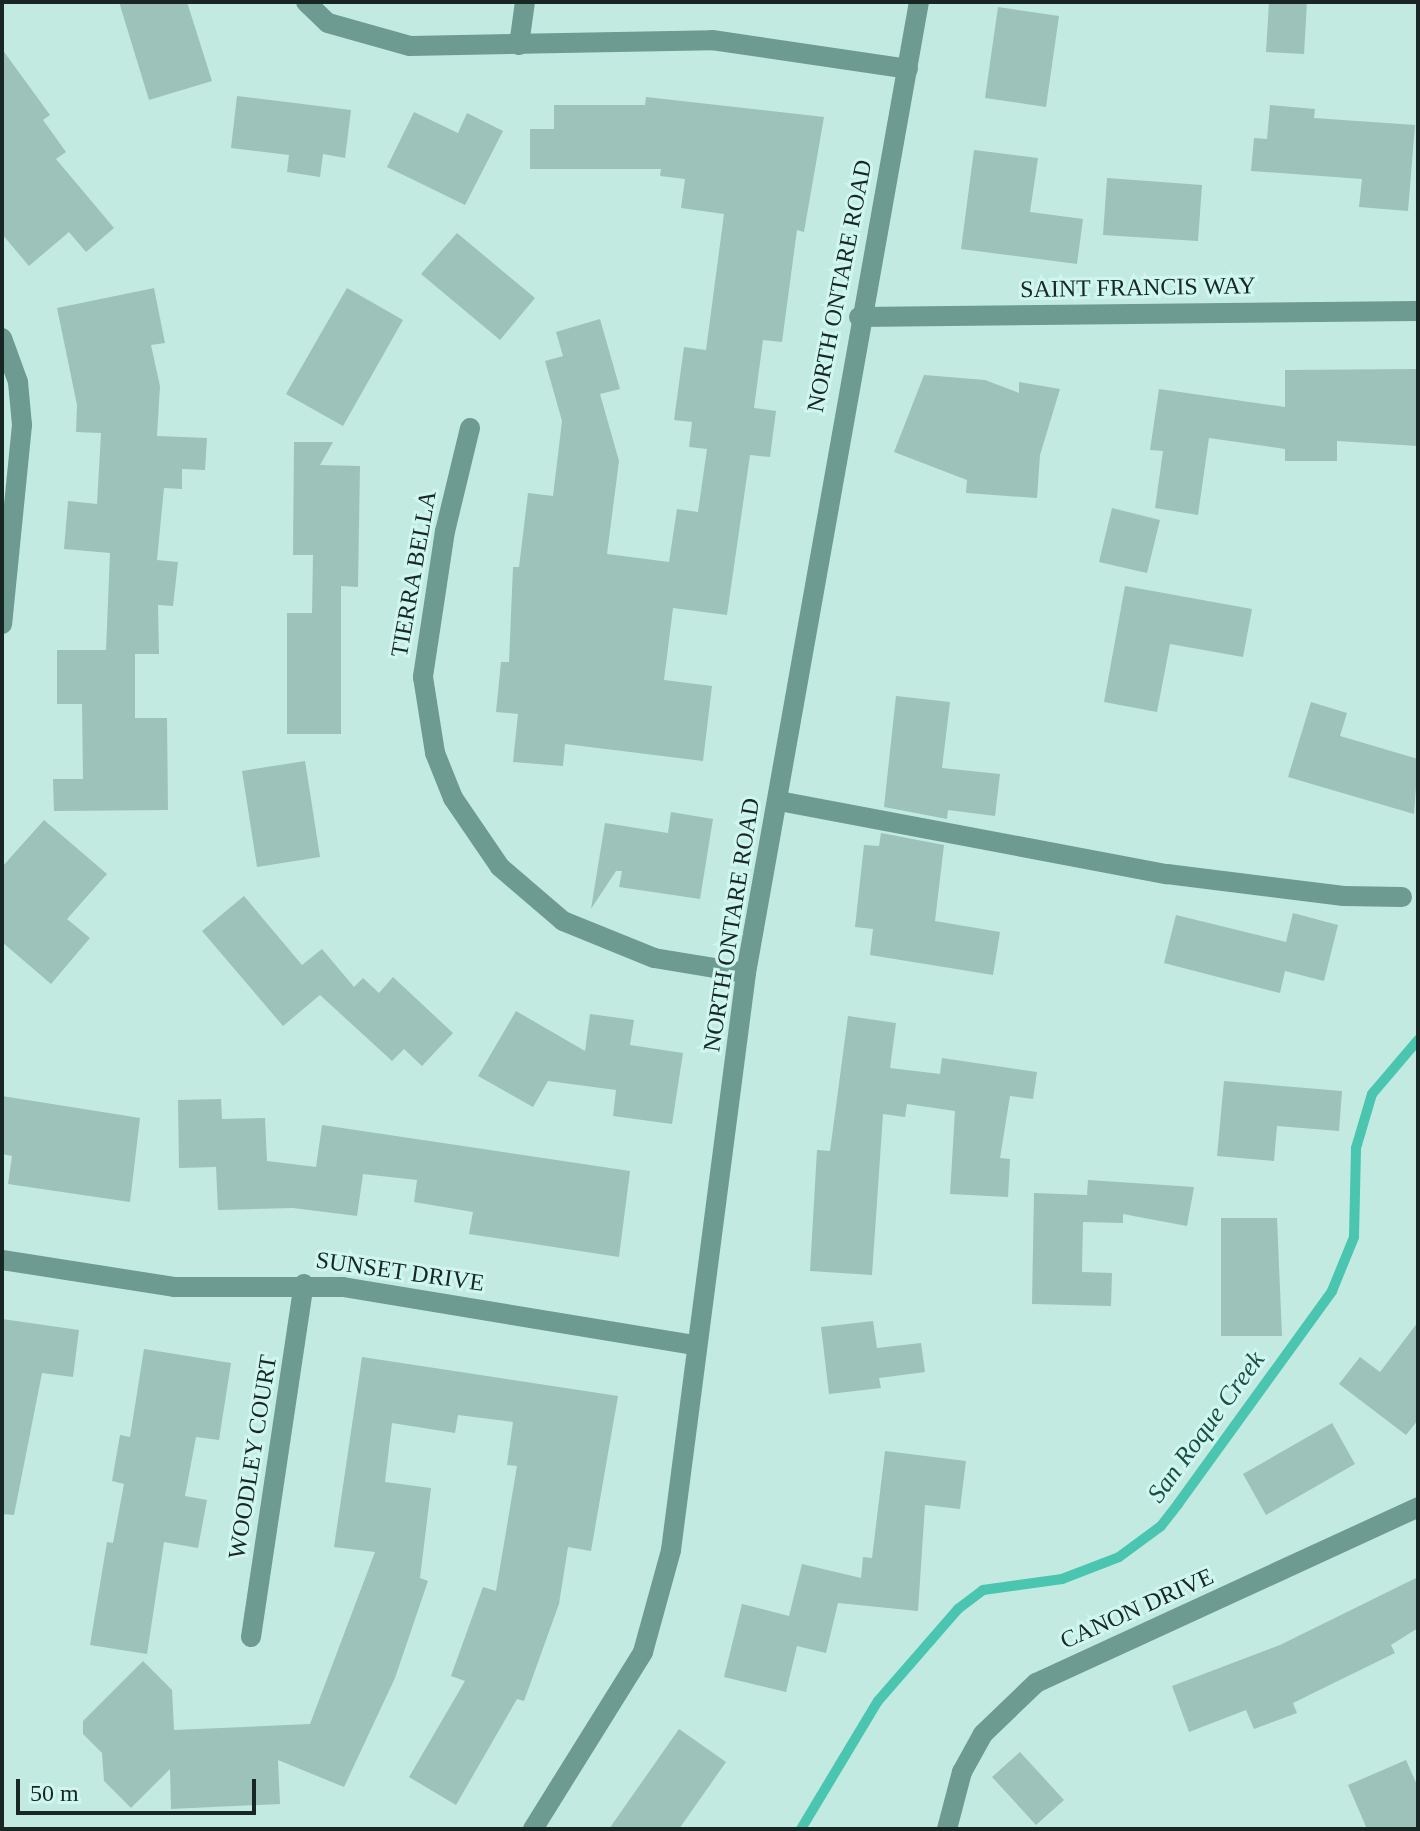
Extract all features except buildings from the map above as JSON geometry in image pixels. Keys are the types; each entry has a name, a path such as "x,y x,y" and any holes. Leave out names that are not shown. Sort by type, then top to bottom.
{"street":[{"path":"306,2 328,23 410,46 712,40 908,69"},
{"path":"519,45 525,2"},
{"name":"NORTH ONTARE ROAD","path":"533,1829 647,1639 671,1550 693,1345 746,973 779,801 859,317 919,2"},
{"name":"SAINT FRANCIS WAY","path":"859,317 1418,311"},
{"path":"2,338 18,382 22,425 2,624"},
{"name":"TIERRA BELLA","path":"470,428 445,531 423,677 429,729 453,798 500,867 563,921 654,958 746,973"},
{"path":"779,801 1152,872 1344,896 1402,897"},
{"name":"SUNSET DRIVE","path":"2,1260 174,1287 304,1284 693,1345"},
{"name":"WOODLEY COURT","path":"251,1637 304,1284"},
{"name":"CANON DRIVE","path":"947,1829 962,1772 983,1734 1036,1683 1418,1507"}],"waterway":[{"name":"San Roque Creek","path":"801,1829 878,1701 958,1609 983,1590 1062,1579 1119,1557 1161,1526 1332,1291 1354,1237 1356,1148 1372,1094 1418,1040"}]}
